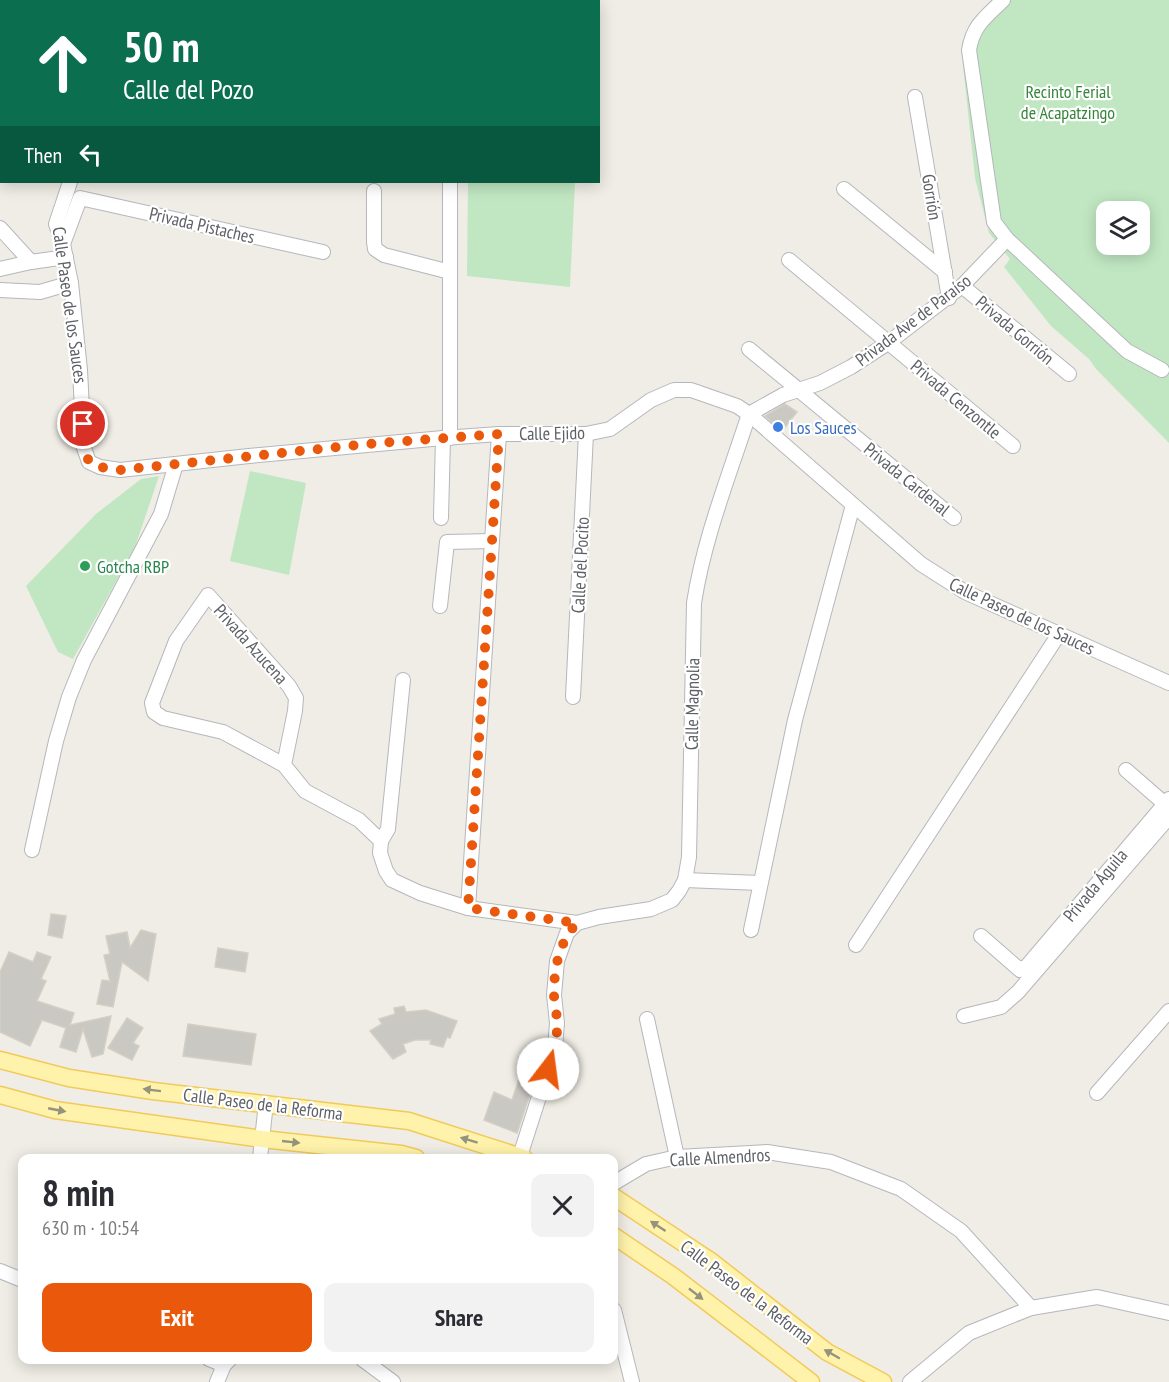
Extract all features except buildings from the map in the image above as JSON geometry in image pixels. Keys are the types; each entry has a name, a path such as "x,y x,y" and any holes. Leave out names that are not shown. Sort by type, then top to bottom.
{"main road":[{"name":"Calle Paseo de la Reforma","path":"0,1060 69,1078 153,1091 409,1121 513,1154"},
{"name":"Calle Paseo de la Reforma","path":"0,1095 56,1110 262,1139 401,1154"},
{"name":"Calle Paseo de la Reforma","path":"618,1200 712,1262 827,1352 883,1382"},
{"name":"Calle Paseo de la Reforma","path":"618,1239 673,1276 811,1382"}],"street":[{"path":"1003,0 978,24 971,36 969,50 994,222 1007,239 1127,351 1162,370"},
{"name":"Gorrión","path":"915,97 949,298"},
{"path":"441,518 446,438 450,183"},
{"name":"Calle Paseo de los Sauces","path":"67,184 56,224 65,250 71,283 80,370 84,448 89,462 100,467 120,470 446,438"},
{"path":"844,189 945,272"},
{"path":"374,191 375,249 384,255 450,272"},
{"name":"Privada Pistaches","path":"65,250 80,198 323,252"},
{"path":"0,228 31,262"},
{"name":"Privada Ave de Paraíso","path":"750,414 783,395 830,378 888,343 949,298 1007,239"},
{"path":"0,269 31,262 65,250"},
{"name":"Privada Cenzontle","path":"789,260 1013,446"},
{"path":"0,290 40,292 71,283"},
{"name":"Privada Gorrión","path":"962,286 1069,374"},
{"name":"Privada Cardenal","path":"749,349 954,518"},
{"name":"Calle Ejido","path":"446,438 499,434 586,434 610,429 651,400 675,390 691,390 737,406 750,414"},
{"name":"Calle Paseo de los Sauces","path":"750,414 921,564 965,592 1169,682"},
{"name":"Calle Magnolia","path":"685,880 689,858 694,603 697,580 750,414"},
{"path":"468,908 499,434"},
{"name":"Calle del Pocito","path":"573,697 586,434"},
{"path":"33,850 56,741 69,697 84,660 161,514 176,464"},
{"path":"751,930 795,720 853,505"},
{"path":"440,606 447,542 492,541"},
{"name":"Privada Azucena","path":"207,595 289,686 296,698 290,743 284,765 223,732 163,718 154,712 152,703 176,641 207,595"},
{"path":"856,945 1059,634"},
{"path":"403,680 388,829 381,841 380,853 386,871 392,880 420,893 468,908 577,923 599,917 651,909 672,900 685,880 760,883"},
{"path":"284,765 305,791 359,820 381,841"},
{"path":"964,1016 1001,1007 1018,992 1168,807 1126,770"},
{"name":"Privada Águila","path":"981,936 1020,970 1027,966 1168,807"},
{"path":"523,1154 555,1047 557,1023 554,995 557,961 567,933 577,923"},
{"path":"1097,1093 1169,1011"},
{"path":"647,1019 677,1157"},
{"path":"260,1154 266,1103"},
{"name":"Calle Almendros","path":"618,1181 646,1164 677,1157 767,1152 831,1162 901,1190 962,1231 1031,1308"},
{"path":"0,1271 18,1279"},
{"path":"910,1382 969,1333 1031,1308 1097,1297 1169,1313"},
{"path":"618,1326 632,1382"},
{"path":"217,1382 226,1364"},
{"path":"369,1364 393,1382"}],"green space":[{"name":"Recinto Ferial de Acapatzingo","path":"995,0 1169,0 1169,443 1096,369 1089,359 1051,326 1004,267 1010,259 989,233 975,178 962,43 972,20"},
{"path":"468,183 575,183 570,287 467,276"},
{"path":"250,471 306,483 289,575 230,561"},
{"name":"Gotcha RBP","path":"159,476 135,547 73,659 58,652 26,586 96,514 141,479"}],"place":[{"name":"Los Sauces","path":"778,427"},
{"name":"Gotcha RBP","path":"85,566"}],"route":[{"path":"83,424 84,448 89,462 100,467 120,470 367,444 499,434 468,908 577,923 567,933 557,961 554,995 557,1023 555,1047 548,1069"}]}
